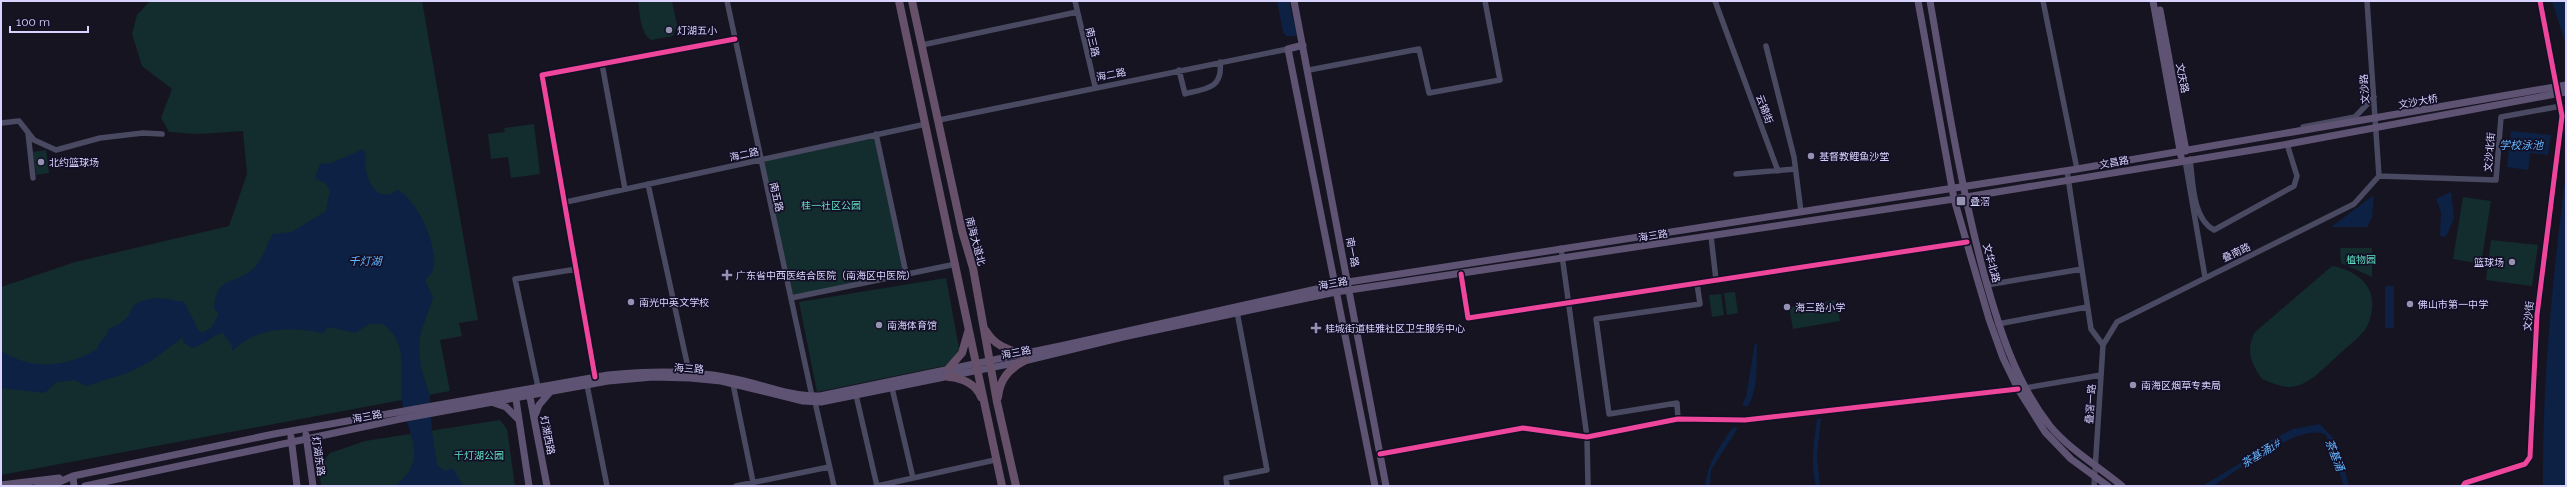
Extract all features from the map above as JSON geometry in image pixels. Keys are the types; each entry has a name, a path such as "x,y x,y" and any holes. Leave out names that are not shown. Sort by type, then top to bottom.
{"highway":[{"path":"899,1 956,264 995,460 1002,486"},
{"name":"南海大道北","path":"912,1 962,231 973,268 997,402 1016,486"},
{"path":"984,326 991,338 999,345 1024,357 1011,368 1004,377 997,402"},
{"path":"969,329 962,353 946,372 973,386 979,393 984,405"}],"main road":[{"name":"南一路","path":"1294,1 1309,70 1386,486"},
{"name":"文华北路","path":"1918,1 1954,199 1989,319 2021,388 2045,432 2071,459 2095,475 2108,486"},
{"name":"文华北路","path":"1930,1 1964,197 1998,324 2021,388 2062,439 2096,464 2122,486"},
{"name":"文庆路","path":"2153,1 2173,110 2183,152"},
{"name":"文庆路","path":"2158,1 2183,152"},
{"path":"1303,46 1288,49 1375,486"},
{"name":"文沙大桥","path":"2274,137 2566,85"},
{"name":"文沙大桥","path":"2277,146 2566,92"},
{"name":"文昌路","path":"1962,186 2067,171 2274,137"},
{"name":"文昌路","path":"1954,199 2277,146"},
{"path":"2183,152 2186,160"},
{"name":"海三路","path":"529,392 538,387 595,376 653,371 689,372 731,378 814,399 1237,312 1336,288 1348,282 1952,189 1962,186"},
{"name":"海三路","path":"1024,357 1336,288 1349,290 1954,199"},
{"path":"1855,203 1857,214"},
{"name":"海三路","path":"85,486 400,419 444,407 529,392 551,391 653,377 690,378 733,384 814,399 856,395 892,388 946,372"},
{"path":"534,418 543,399 551,391"},
{"name":"灯湖西路","path":"529,392 547,486"},
{"path":"516,394 529,486"},
{"name":"海三路","path":"38,486 57,483 73,476 290,431 398,411 490,403 516,394"},
{"path":"490,403 506,407 519,420"},
{"name":"灯湖东路","path":"305,429 313,486"},
{"path":"290,431 297,486"},
{"path":"87,473 88,486"},
{"path":"1,485 73,476 74,486"}],"street":[{"name":"南五路","path":"727,1 759,160 834,486"},
{"name":"南三路","path":"1075,1 1095,86"},
{"path":"1309,70 1419,49 1429,93 1500,80 1485,1"},
{"name":"云锦街","path":"1715,1 1778,171"},
{"path":"2043,1 2077,169"},
{"name":"文沙路","path":"2367,1 2379,176"},
{"name":"文沙街","path":"2464,485 2525,464 2530,457 2536,315 2562,116 2540,1"},
{"path":"922,45 1077,12"},
{"path":"595,376 566,202 542,75 734,39"},
{"path":"1766,46 1795,169 1802,212"},
{"name":"海二路","path":"939,120 1095,86 1288,49"},
{"path":"1179,70 1185,94 1212,88 1220,80 1220,62"},
{"path":"602,64 625,189"},
{"path":"2274,137 2291,129 2355,117 2374,97"},
{"name":"文沙北街","path":"2379,176 2496,180 2502,117 2561,106"},
{"path":"1,123 19,121 28,133 42,145 56,150 100,138 143,133 162,134"},
{"name":"海二路","path":"566,202 926,124"},
{"path":"28,133 34,178"},
{"path":"876,134 906,274"},
{"path":"2186,160 2197,207 2209,227 2214,230 2294,186 2297,176 2287,144"},
{"path":"2186,160 2205,277"},
{"path":"1736,174 1795,169"},
{"path":"2067,171 2091,330 2103,345"},
{"name":"叠南路","path":"2103,345 2117,322 2354,204 2379,176"},
{"path":"648,184 689,372"},
{"path":"1711,236 1716,280"},
{"path":"1460,274 1468,318 1967,242"},
{"path":"1561,248 1587,437 1588,486"},
{"path":"791,298 956,264"},
{"path":"538,387 515,279 577,269"},
{"path":"1987,284 2082,269"},
{"path":"1678,419 1677,403 1609,414 1596,319 1700,304 1697,282"},
{"path":"1998,324 2087,307"},
{"path":"1227,486 1226,478 1267,470 1237,312"},
{"name":"叠滘一路","path":"2096,464 2103,345"},
{"path":"1380,454 1523,428 1587,437 1678,419 1745,420 2021,388 2101,375"},
{"path":"733,384 753,482"},
{"path":"586,385 607,486"},
{"path":"892,388 913,478"},
{"path":"856,395 877,486 995,460"},
{"path":"2094,486 2096,464"},
{"path":"736,486 829,467"}],"green space":[{"path":"150,1 422,1 478,320 459,323 462,336 440,340 450,391 1,475 1,287 75,262 229,226 247,174 243,131 198,134 169,132 161,118 172,89 142,66 132,34 137,15"},
{"path":"638,1 672,1 677,25 673,36 651,40 647,37 641,22"},
{"path":"534,124 540,174 511,178 508,157 491,159 488,134 505,132 504,128"},
{"name":"桂一社区公园","path":"876,134 906,273 791,298 759,160"},
{"name":"北约篮球场","path":"46,150 49,173 36,175 33,152"},
{"name":"篮球场","path":"2463,197 2491,201 2481,264 2453,259"},
{"name":"篮球场","path":"2491,240 2538,245 2532,286 2486,280"},
{"name":"植物园","path":"2340,248 2372,248 2372,277 2341,263"},
{"path":"2332,266 2356,275 2367,285 2372,300 2372,309 2370,320 2365,330 2322,370 2305,383 2285,387 2262,379 2252,362 2250,351 2250,345 2255,332"},
{"name":"南海体育馆","path":"946,278 959,348 955,358 948,365 817,392 799,302"},
{"path":"1735,292 1738,313 1727,315 1724,293"},
{"path":"1721,294 1724,315 1712,317 1709,295"},
{"path":"1836,300 1840,321 1793,329 1789,307"},
{"name":"千灯湖公园","path":"500,420 507,429 515,486 321,486 319,466 330,453 365,441"}],"water":[{"path":"1277,1 1289,1 1297,36 1286,36 1283,32"},
{"path":"2552,1 2566,1 2566,45"},
{"name":"学校泳池","path":"2511,131 2551,135 2548,155 2530,153 2528,170 2507,167"},
{"name":"千灯湖","path":"363,149 366,154 366,170 372,186 383,194 389,194 397,190 405,195 419,214 430,238 433,250 433,270 425,280 433,298 421,332 419,346 421,368 430,397 432,432 437,465 445,471 453,468 463,486 395,486 405,477 410,469 414,460 414,449 402,401 402,360 400,350 397,341 383,324 369,324 355,333 329,327 322,333 298,329 274,330 252,337 232,351 232,346 223,333 214,336 192,348 183,342 183,337 151,361 130,372 86,386 75,380 57,382 44,393 1,388 1,350 24,362 36,364 61,363 73,360 97,349 109,329 118,325 124,320 133,306 145,300 158,298 184,302 198,329 202,333 211,328 219,314 214,309 215,298 218,291 227,282 245,275 256,266 273,234 292,232 326,211 330,190 326,184 315,178 320,164 332,163"},
{"path":"2566,171 2566,486 2543,486 2546,368"},
{"path":"2451,192 2454,218 2446,237 2440,236 2441,212 2436,199"},
{"path":"2374,195 2372,217 2367,227 2331,227"},
{"path":"2385,286 2394,286 2394,328 2385,328"},
{"path":"1755,343 1757,344 1757,368 1755,385 1751,400 1747,407 1742,405 1746,397"},
{"path":"1817,419 1821,419 1817,456 1820,486 1816,486 1813,469 1813,452"},
{"path":"2320,424 2337,442 2349,486 2344,486 2326,435 2315,433 2301,435 2286,441 2252,460 2213,486 2202,486 2254,455 2267,442 2293,429"},
{"path":"1733,427 1738,428 1711,470 1710,486 1705,486 1706,477 1711,462"}],"cycle path":[{"path":"2463,486 2465,483 2525,464 2530,457 2537,315 2562,116 2540,1"},
{"path":"595,377 542,75 735,39"},
{"path":"1461,274 1468,318 1967,242"},
{"path":"1380,454 1523,428 1587,437 1678,419 1745,420 2018,389"}],"place":[{"name":"灯湖五小","path":"669,30"},
{"name":"基督教鲤鱼沙堂","path":"1811,156"},
{"name":"北约篮球场","path":"41,162"},
{"name":"叠滘","path":"1961,201"},
{"name":"篮球场","path":"2512,262"},
{"name":"广东省中西医结合医院（南海区中医院）","path":"727,275"},
{"name":"南光中英文学校","path":"631,302"},
{"name":"佛山市第一中学","path":"2410,304"},
{"name":"海三路小学","path":"1787,307"},
{"name":"南海体育馆","path":"879,325"},
{"name":"桂城街道桂雅社区卫生服务中心","path":"1316,328"},
{"name":"南海区烟草专卖局","path":"2133,385"}],"water label":[{"name":"茶基涌1#","path":"2261,453"},
{"name":"茶基涌","path":"2335,455"}]}
